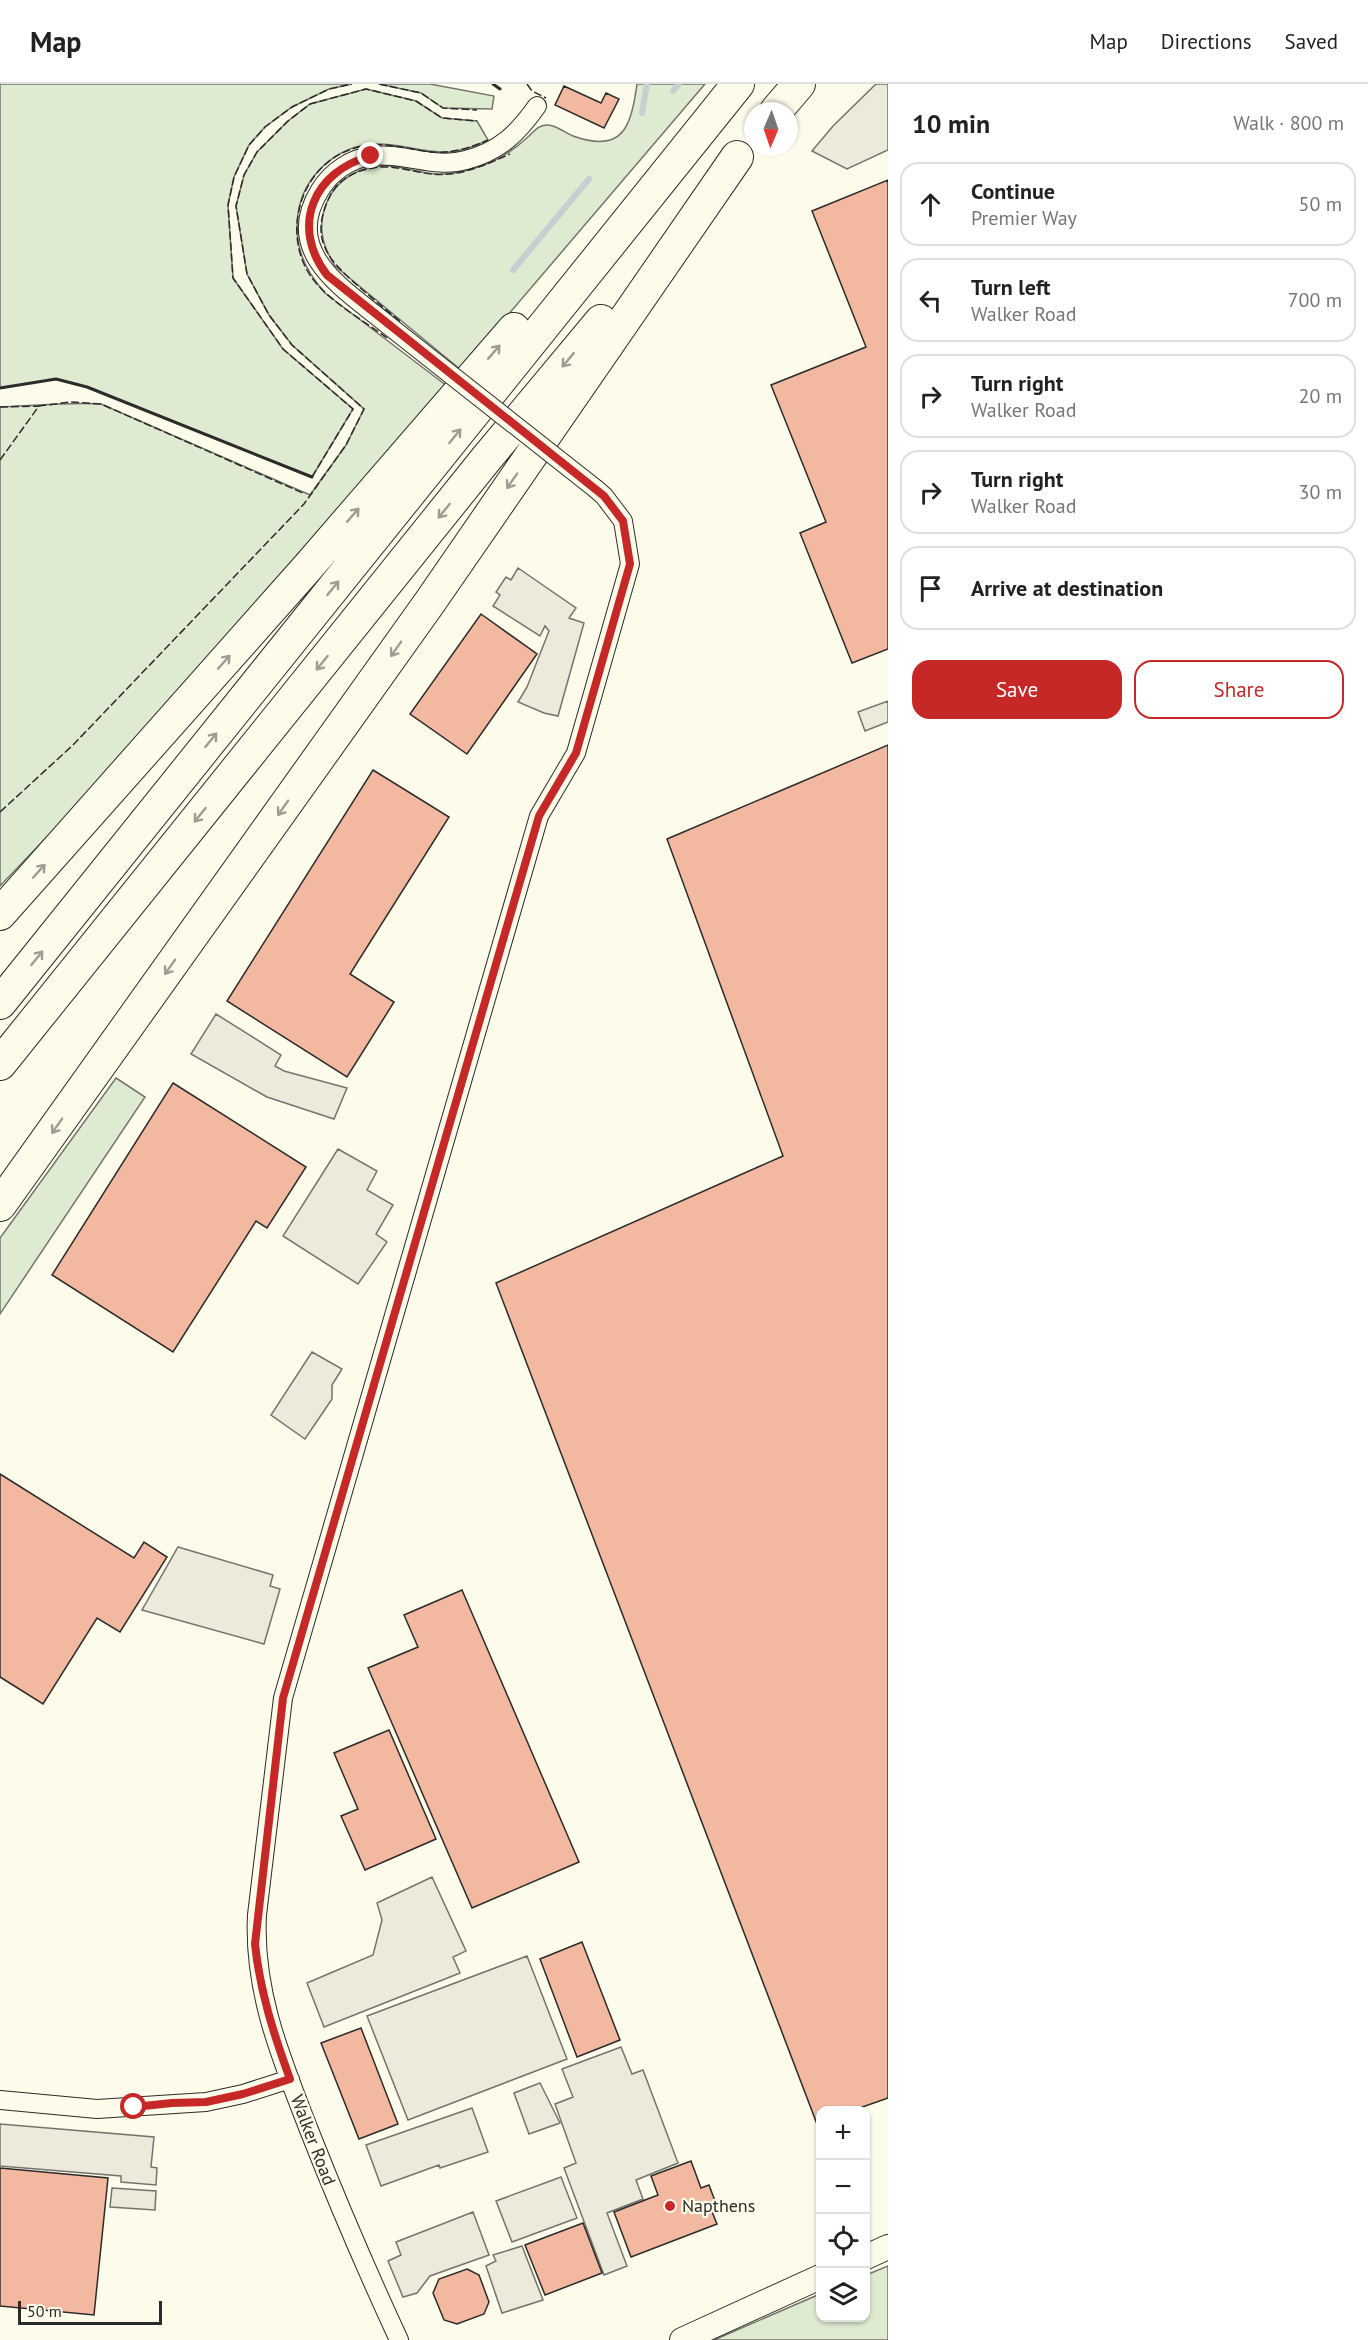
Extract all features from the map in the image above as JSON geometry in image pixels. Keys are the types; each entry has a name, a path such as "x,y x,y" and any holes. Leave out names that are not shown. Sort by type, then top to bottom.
{"highway":[{"path":"0,1003 738,84"},
{"path":"784,102 799,84"},
{"path":"0,915 300,576 619,208 697,134"},
{"path":"0,1064 486,459 744,148"},
{"path":"0,1205 430,602 744,148"}],"main road":[{"path":"870,2255 888,2247"},
{"path":"682,2340 816,2279"}],"street":[{"name":"Walker Road","path":"399,2340 349,2231 272,2031 262,1990 255,1944 283,1698 539,816 576,753 630,564 623,521 604,496 327,275 317,262 308,229 311,210 321,188 341,167 371,156 390,155 441,163 465,160 486,153 519,130 537,106"},
{"path":"0,2100 98,2109 206,2102 243,2094 290,2079"}],"green space":[{"path":"0,84 352,84 329,89 292,107 265,127 249,145 234,177 228,205 233,278 283,349 353,409 312,477 87,387 56,379 0,388"},
{"path":"379,84 430,84 494,96 492,109 443,108 421,93"},
{"path":"637,84 705,84 461,370 335,266 324,243 322,219 331,193 352,174 380,166 435,174 465,171 483,166 504,155 537,128 545,125 554,126 573,136 590,141 603,142 614,139 622,133 632,113"},
{"path":"366,89 416,101 442,118 477,121 488,140 469,148 449,152 376,144 348,150 324,165 307,187 298,214 299,247 311,275 325,293 447,386 62,821 0,886 0,407 101,404 310,495 346,445 364,409 292,345 269,315 247,274 236,206 244,175 257,152 288,121 310,104"},
{"path":"116,1078 145,1097 0,1314 0,1238"},
{"path":"888,2266 888,2340 714,2340 816,2296 816,2322 870,2322 870,2273"}],"shaded area":[{"path":"876,84 888,84 888,150 847,169 812,151 833,126"},
{"path":"518,568 576,608 569,618 584,623 558,716 518,702 527,687 549,631 545,626 540,636 493,606 500,595 496,592 506,577 511,580"},
{"path":"888,701 888,722 865,731 858,712"},
{"path":"216,1014 281,1055 275,1066 284,1071 347,1088 334,1119 267,1097 191,1054"},
{"path":"338,1149 377,1171 367,1190 393,1205 376,1234 387,1242 358,1284 283,1236"},
{"path":"312,1352 342,1369 332,1385 332,1399 305,1439 271,1415"},
{"path":"178,1547 273,1575 270,1586 280,1589 264,1644 142,1610"},
{"path":"432,1877 466,1951 453,1957 460,1973 324,2027 307,1983 373,1955 382,1920 377,1903"},
{"path":"527,1956 567,2059 408,2120 367,2016"},
{"path":"621,2047 632,2074 643,2070 678,2163 636,2180 643,2199 607,2213 627,2266 604,2275 564,2168 576,2163 555,2104 573,2097 562,2069"},
{"path":"540,2083 560,2123 529,2134 514,2093"},
{"path":"472,2108 488,2152 440,2168 439,2165 381,2186 366,2145"},
{"path":"0,2124 154,2137 151,2167 157,2168 156,2185 121,2182 121,2176 0,2166"},
{"path":"561,2177 577,2218 512,2242 496,2201"},
{"path":"112,2188 156,2191 155,2210 110,2207"},
{"path":"473,2212 489,2255 430,2276 417,2293 403,2297 388,2261 401,2255 396,2242"},
{"path":"522,2246 543,2300 502,2313 486,2266 496,2261 493,2255"}],"building":[{"path":"564,86 601,103 606,93 619,99 604,128 555,105"},
{"path":"888,180 888,649 852,663 800,533 826,522 771,385 866,347 812,211"},
{"path":"481,614 537,654 467,754 410,714"},
{"path":"888,745 888,2098 865,2106 816,2106 816,2121 496,1283 783,1156 667,839"},
{"path":"373,770 449,817 350,974 394,1002 347,1077 227,1001"},
{"path":"173,1083 306,1167 267,1228 256,1221 173,1352 52,1275"},
{"path":"0,1474 134,1558 144,1542 167,1557 120,1632 97,1618 43,1704 0,1677"},
{"path":"462,1590 579,1862 472,1908 368,1668 418,1647 404,1615"},
{"path":"389,1730 436,1839 365,1870 341,1816 358,1809 334,1753"},
{"path":"582,1942 620,2040 577,2057 540,1959"},
{"path":"361,2028 398,2124 359,2139 321,2043"},
{"path":"691,2161 701,2188 709,2185 715,2201 709,2204 717,2224 631,2257 614,2212 658,2195 651,2176"},
{"path":"0,2168 108,2178 94,2315 0,2306"},
{"path":"583,2223 602,2273 545,2295 525,2245"},
{"path":"467,2269 479,2275 489,2302 484,2314 457,2324 444,2320 433,2293 439,2279"}],"waterway":[{"path":"642,113 647,84"},
{"path":"673,91 679,84"},
{"path":"513,270 589,179"}],"fence":[{"path":"312,477 353,409 283,349 233,278 228,205 234,177 249,145 265,127 292,107 329,89 352,84"},
{"path":"379,84 421,93 443,108 477,110"},
{"path":"527,84 532,91 546,98"},
{"path":"0,812 73,745 304,504 346,445 364,409 292,345 269,315 247,274 236,206 244,175 257,152 288,121 310,104 366,89 416,101 442,118 477,121"},
{"path":"387,338 328,295 312,278 302,260 297,240 297,220 310,182 323,166 339,154 359,147 386,145 445,152 467,148 488,140"},
{"path":"400,321 348,277 325,249 321,227 331,193 340,182 366,169 388,167 432,174 452,174 510,154"},
{"path":"0,460 39,406 71,402 101,404 305,494"},
{"path":"0,407 39,406"}],"wall":[{"path":"493,84 500,89"},
{"path":"0,388 56,379 87,387 312,477"}],"place":[{"name":"Napthens","path":"670,2206"}],"route":[{"path":"134,2107 206,2102 243,2094 290,2079 272,2031 259,1980 255,1944 283,1698 539,816 576,753 630,564 623,521 604,496 393,329 327,275 317,262 308,229 315,198 331,176 341,167 371,156"}]}
